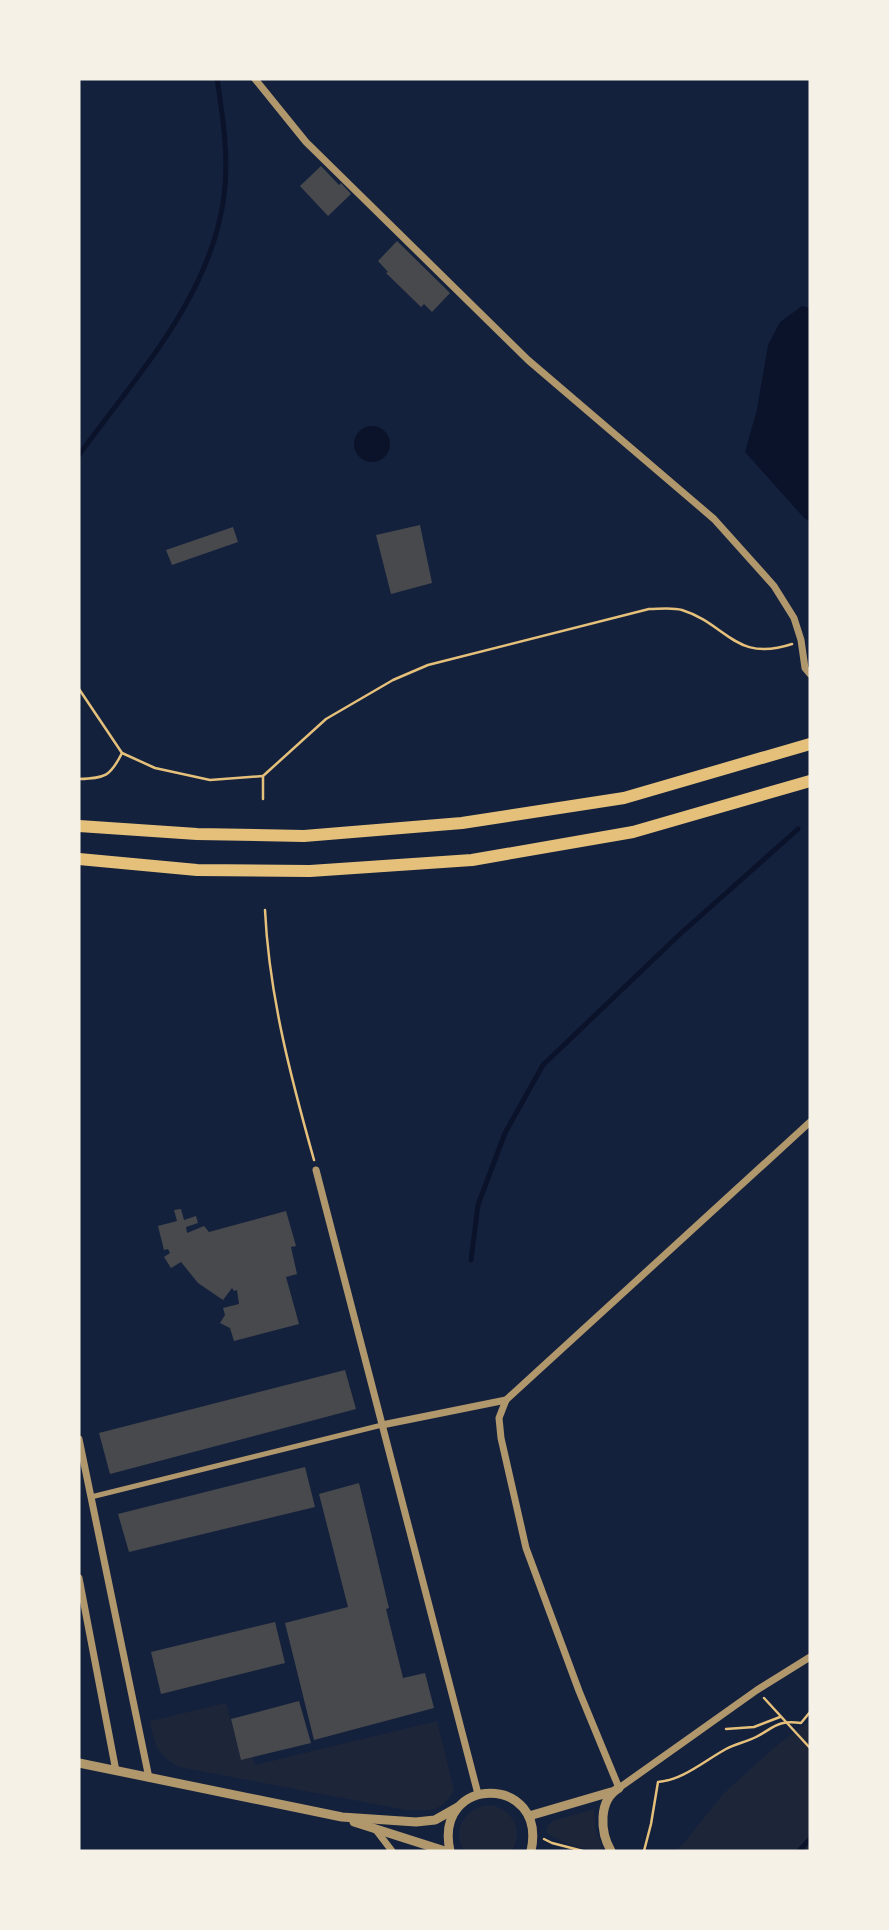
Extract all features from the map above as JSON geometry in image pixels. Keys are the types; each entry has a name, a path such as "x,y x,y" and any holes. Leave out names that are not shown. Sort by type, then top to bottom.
{"highway":[{"path":"79,826 197,834 303,836 462,823 624,798 810,744"},
{"path":"79,859 197,870 285,871 472,860 634,832 810,781"}],"street":[{"path":"255,79 306,142 528,360 714,519 775,586 794,618 801,640 805,668 810,674"},
{"path":"611,1851 603,1825 604,1814 615,1790 526,1548 501,1438 499,1418 506,1400 810,1122"},
{"path":"316,1170 478,1794"},
{"path":"91,1497 382,1425 506,1400"},
{"path":"79,1439 149,1778"},
{"path":"79,1577 116,1771"},
{"path":"529,1816 615,1790 757,1690 810,1657"},
{"path":"79,1763 342,1817 416,1822 435,1819 478,1794 486,1792 505,1795 515,1800 529,1816 534,1833 532,1851"},
{"path":"450,1851 447,1837 450,1821 458,1807"},
{"path":"342,1817 444,1851"},
{"path":"376,1830 392,1851"}],"path":[{"path":"79,689 122,753 155,768 211,780 263,776 326,719 393,680 428,665 649,609 679,609 701,618 724,635 752,650 781,647 801,640"},
{"path":"79,779 99,778 113,771 122,753"},
{"path":"263,776 263,799"},
{"path":"265,910 267,950 286,1060 316,1170"},
{"path":"757,1690 810,1748"},
{"path":"644,1851 658,1782 673,1781 729,1747 785,1721 801,1723 810,1712"},
{"path":"726,1729 754,1727 780,1717"},
{"path":"544,1839 583,1851"}],"shaded area":[{"path":"802,306 810,308 810,521 805,519 745,452 757,409 768,345 780,322"},
{"path":"372,426 385,431 390,444 385,457 372,462 359,457 354,444 359,431"},
{"path":"226,1703 241,1759 253,1757 255,1765 437,1721 454,1791 444,1804 434,1809 406,1810 179,1767 161,1753 155,1743 150,1721"},
{"path":"810,1720 810,1851 674,1851 683,1844 724,1793"},
{"path":"491,1805 506,1811 514,1822 517,1836 512,1851 464,1851 459,1835 463,1820 474,1810"},
{"path":"594,1809 596,1831 604,1851 574,1846 546,1832 553,1821"}],"building":[{"path":"321,166 351,194 328,216 300,186"},
{"path":"397,241 450,293 432,312 424,304 421,307 386,273 388,272 378,261"},
{"path":"420,525 432,583 391,594 376,535"},
{"path":"233,527 238,542 172,565 166,550"},
{"path":"181,1209 184,1220 196,1216 198,1223 186,1227 187,1233 204,1226 209,1232 286,1211 296,1246 291,1247 297,1274 286,1277 299,1324 234,1341 230,1328 220,1323 225,1315 223,1308 239,1304 237,1290 232,1288 223,1300 198,1283 181,1262 171,1268 164,1257 170,1253 168,1249 164,1250 158,1226 177,1221 174,1210"},
{"path":"345,1370 356,1409 110,1474 99,1433"},
{"path":"305,1467 315,1507 129,1552 118,1514"},
{"path":"359,1483 403,1678 425,1673 434,1708 314,1740 285,1623 348,1607 319,1494"},
{"path":"275,1622 285,1663 161,1694 151,1652"},
{"path":"299,1701 311,1743 241,1760 231,1719"}],"waterway":[{"path":"79,455 168,334 204,268 216,233 225,182 225,138 217,79"},
{"path":"471,1260 478,1205 505,1133 543,1065 679,935 798,829"},
{"path":"799,1851 810,1839"}]}
